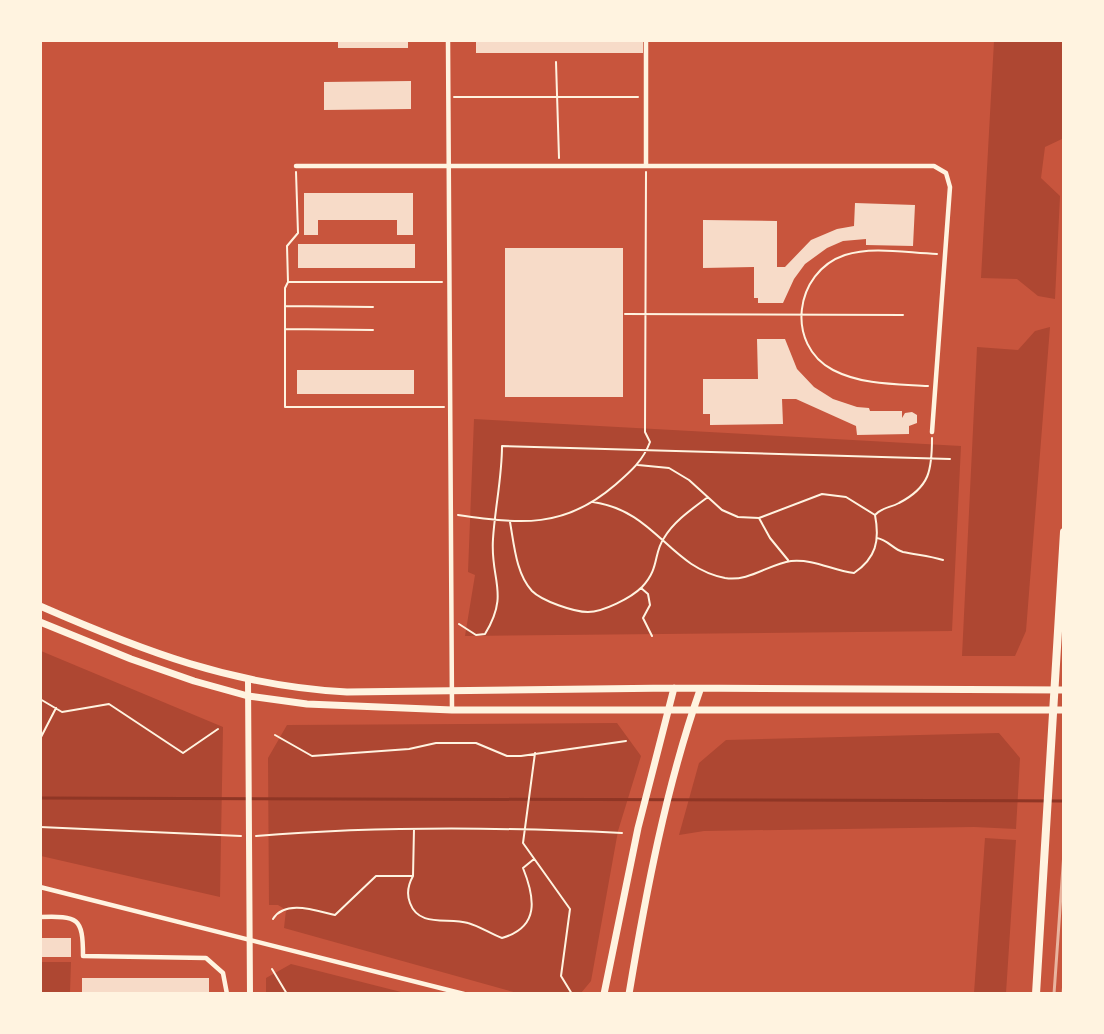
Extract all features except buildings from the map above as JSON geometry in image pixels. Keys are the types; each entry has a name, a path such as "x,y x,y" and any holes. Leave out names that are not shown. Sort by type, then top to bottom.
{"main road":[{"path":"1036,993 1064,531"},
{"path":"40,606 177,661 248,680 296,689 337,692 674,688 700,690 1064,690"},
{"path":"40,622 131,659 248,696 337,706 452,710 669,708 693,710 1064,710"},
{"path":"604,993 638,828 674,688"},
{"path":"629,993 676,767 700,690"}],"street":[{"path":"448,40 452,710"},
{"path":"646,40 646,166"},
{"path":"296,166 934,166 946,173 950,187 932,432"},
{"path":"248,680 250,993"},
{"path":"40,887 464,993"},
{"path":"40,917 70,916 78,922 83,931 83,956 206,958 224,973 227,993"}],"path":[{"path":"556,62 559,165"},
{"path":"448,97 646,97"},
{"path":"296,166 298,233 287,246 288,282 285,288 285,407 450,407"},
{"path":"450,514 510,522 539,522 561,518 592,502 638,465 647,450 650,442 645,432 646,166"},
{"path":"936,387 852,379 832,370 818,360 809,349 802,332 801,316 805,289 815,275 828,264 844,256 864,251 945,254"},
{"path":"288,282 450,282"},
{"path":"285,306 373,307"},
{"path":"625,314 903,315"},
{"path":"285,329 373,330"},
{"path":"592,502 612,505 626,511 663,538 682,559 726,578 742,578 789,561 809,560 854,573 868,563 877,538 875,515 880,509 898,504 922,488 932,467 932,432"},
{"path":"450,624 462,624 476,635 485,634 495,617 500,594 493,543 502,482 502,446 950,459"},
{"path":"638,465 669,468 689,480 722,510 738,518 759,518 822,494 846,497 875,515"},
{"path":"510,522 518,564 533,592 559,606 589,612 618,602 641,588 656,568 663,538 684,515 708,497"},
{"path":"759,518 770,538 789,561"},
{"path":"877,538 888,540 901,552 920,553 943,560"},
{"path":"641,588 648,594 650,605 643,618 652,636"},
{"path":"40,699 62,712 109,704 183,753 218,729"},
{"path":"40,739 56,708"},
{"path":"275,735 312,756 409,749 436,742 476,743 507,756 626,741"},
{"path":"535,753 523,843 570,909 561,976 572,993"},
{"path":"40,827 248,833 414,829 525,829 621,833"},
{"path":"414,829 413,876 408,884 408,897 412,910 422,917 467,922 502,938 518,934 530,920 533,893 523,868 534,859"},
{"path":"273,919 276,914 296,907 335,915 376,876 413,876"},
{"path":"272,969 287,993"}],"shaded area":[{"path":"994,41 1063,41 1062,139 1045,147 1041,178 1060,196 1055,299 1038,296 1017,279 981,278"},
{"path":"1050,327 1026,631 1015,656 962,656 977,347 1018,350 1035,331"},
{"path":"474,419 961,446 952,631 465,636 475,575 468,572"},
{"path":"41,651 223,727 220,897 41,856"},
{"path":"617,723 641,756 618,831 591,981 581,993 517,993 284,928 286,910 278,905 269,905 268,758 287,725"},
{"path":"999,733 1020,758 1016,829 974,827 704,831 679,835 699,763 726,740"},
{"path":"985,838 1016,840 1006,993 974,993"},
{"path":"40,962 71,962 70,993 41,993"},
{"path":"291,964 405,993 266,993 266,978"}],"waterway":[{"path":"40,798 1064,801"}],"railway":[{"path":"1054,994 1064,852"},
{"path":"1063,994 1064,981"}]}
